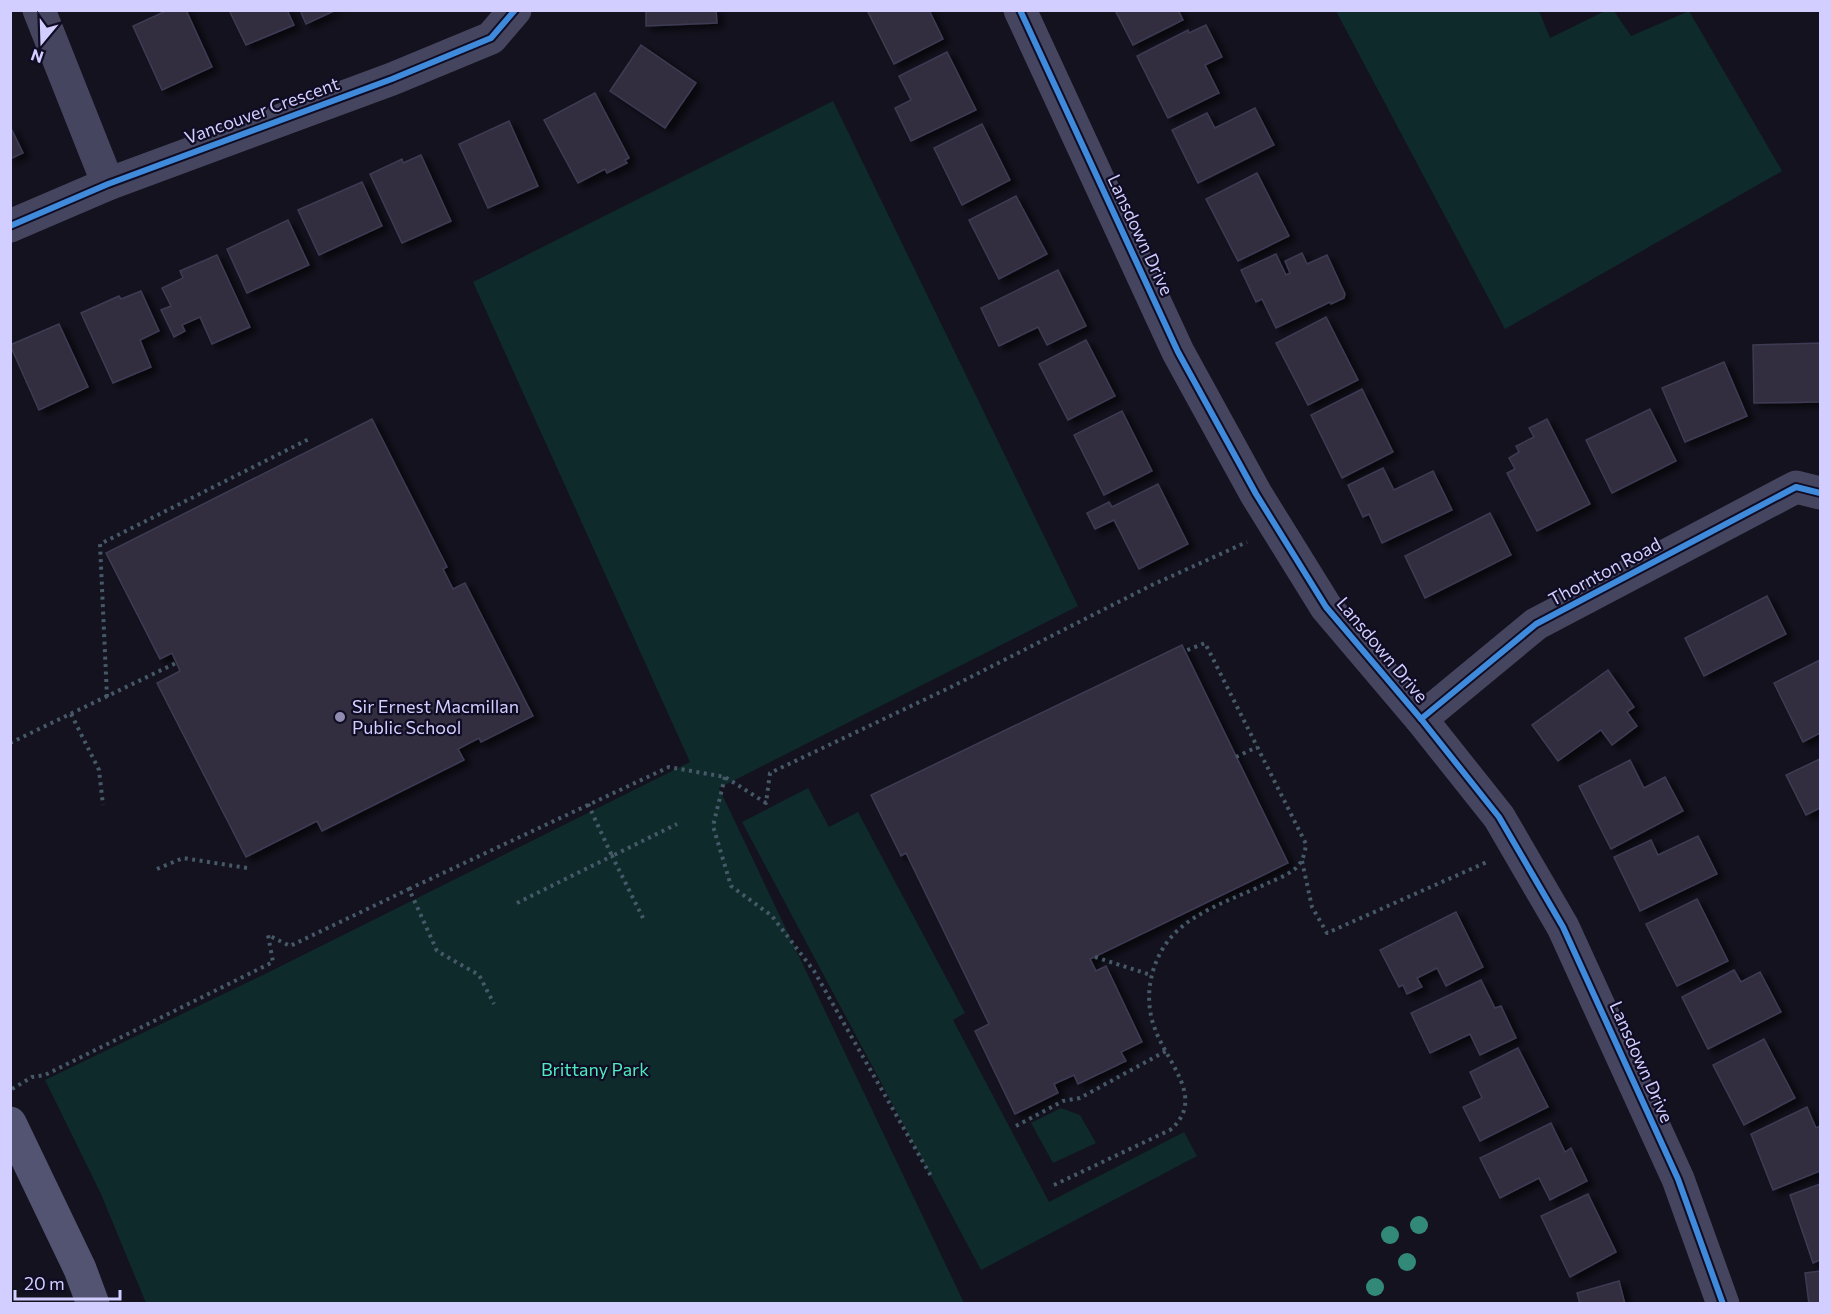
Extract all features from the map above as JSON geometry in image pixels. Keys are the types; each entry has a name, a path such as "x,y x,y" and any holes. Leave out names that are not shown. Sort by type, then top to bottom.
{"street":[{"path":"39,10 108,184"},
{"name":"Vancouver Crescent","path":"10,226 108,184 392,79 490,38 515,10"},
{"name":"Lansdown Drive","path":"1020,10 1178,352 1256,494 1326,607 1421,719 1499,817 1563,927 1678,1179 1723,1304"},
{"name":"Thornton Road","path":"1421,719 1536,624 1796,487 1821,493"},
{"path":"10,1123 80,1269 93,1304"}],"path":[{"path":"107,697 100,544 309,439"},
{"path":"10,1089 32,1077 45,1075 273,962 268,935 290,946 669,767 725,777 766,803 770,773 948,688 1152,585 1278,529"},
{"path":"1054,1185 1170,1130 1179,1123 1186,1100 1184,1089 1155,1029 1149,1002 1151,975 1162,950 1179,929 1202,914 1289,873 1302,861 1305,853 1306,844 1205,643 1185,651"},
{"path":"10,743 176,663"},
{"path":"71,714 99,770 103,805"},
{"path":"1236,757 1257,747"},
{"path":"725,777 713,826 731,886 772,916 814,971 931,1176"},
{"path":"588,804 643,918"},
{"path":"517,903 676,824"},
{"path":"1302,861 1312,908 1327,933 1474,867 1519,852"},
{"path":"157,869 183,858 247,868"},
{"path":"409,889 437,951 479,975 495,1004"},
{"path":"1095,957 1151,975"},
{"path":"1016,1126 1063,1101 1080,1098 1166,1051"}],"green space":[{"path":"1336,11 1539,11 1550,38 1605,11 1614,11 1631,36 1689,11 1782,171 1505,329"},
{"name":"Brittany Park","path":"833,101 1078,606 719,788 964,1303 146,1303 101,1194 45,1080 263,975 690,762 473,282"},
{"path":"808,788 829,827 858,812 965,1013 953,1020 1049,1202 1184,1132 1197,1156 981,1270 742,822"},
{"path":"1061,1108 1080,1115 1096,1143 1053,1163 1031,1123"}],"building":[{"path":"168,10 186,10 212,67 162,90 133,26"},
{"path":"229,10 287,10 294,25 246,45"},
{"path":"300,10 336,10 306,24"},
{"path":"646,10 716,10 717,23 646,26"},
{"path":"867,10 929,10 943,39 894,64"},
{"path":"1115,10 1178,10 1183,20 1133,45"},
{"path":"1206,25 1222,57 1205,65 1219,93 1168,118 1137,56 1188,30 1189,33"},
{"path":"641,45 696,83 665,128 610,91"},
{"path":"947,52 976,110 911,141 895,108 911,100 899,76"},
{"path":"595,93 629,158 625,160 627,163 607,173 605,169 578,183 544,120"},
{"path":"1255,108 1274,145 1198,183 1172,130 1207,113 1215,128"},
{"path":"509,121 538,186 488,208 459,144"},
{"path":"982,124 1010,180 962,205 934,148"},
{"path":"10,126 23,153 10,159"},
{"path":"421,155 451,221 402,243 370,174 402,159 403,163"},
{"path":"1257,173 1289,236 1238,261 1206,199"},
{"path":"362,182 382,226 319,255 298,210"},
{"path":"1016,196 1047,254 999,279 969,220"},
{"path":"288,220 309,265 247,293 227,249"},
{"path":"1302,253 1307,264 1327,255 1345,294 1344,298 1331,304 1330,302 1276,328 1262,299 1256,302 1241,270 1276,254 1286,275 1290,273 1285,261"},
{"path":"217,255 250,327 212,344 200,317 182,325 185,331 174,337 161,310 171,306 162,288 183,278 180,271"},
{"path":"1058,270 1086,326 1047,345 1038,327 999,346 981,308"},
{"path":"141,291 159,331 140,340 151,367 113,383 81,313 119,296 121,299"},
{"path":"1326,317 1358,380 1308,405 1276,343"},
{"path":"59,324 88,387 39,410 10,345"},
{"path":"1086,340 1115,396 1068,420 1039,364"},
{"path":"1820,343 1820,402 1754,403 1753,345"},
{"path":"1724,362 1747,416 1685,442 1662,388"},
{"path":"1362,389 1393,452 1342,478 1311,415"},
{"path":"1650,409 1676,461 1612,493 1586,440"},
{"path":"1122,411 1152,471 1104,495 1074,435"},
{"path":"372,419 447,567 443,569 453,589 465,583 533,716 481,742 479,738 458,749 464,760 322,831 317,821 246,857 157,683 180,671 172,653 160,659 106,553"},
{"path":"1547,419 1590,504 1537,531 1507,473 1515,469 1509,458 1519,452 1516,446 1534,437 1529,428"},
{"path":"1383,468 1394,490 1433,471 1452,510 1382,543 1369,514 1363,517 1348,485"},
{"path":"1158,484 1188,544 1139,569 1114,520 1095,529 1087,513 1109,502 1112,507"},
{"path":"1490,513 1511,555 1425,598 1405,556"},
{"path":"1767,596 1786,634 1704,676 1685,638"},
{"path":"1182,645 1288,863 1090,959 1096,971 1106,966 1142,1042 1121,1052 1126,1061 1078,1084 1074,1075 1054,1084 1058,1093 1015,1114 975,1031 989,1024 906,853 901,856 871,795"},
{"path":"1820,660 1820,733 1803,742 1774,683"},
{"path":"1608,670 1634,707 1627,712 1637,726 1612,745 1601,730 1558,761 1532,725"},
{"path":"1820,759 1820,808 1806,815 1786,775"},
{"path":"1630,760 1644,788 1665,777 1683,811 1611,849 1579,786"},
{"path":"1698,836 1717,874 1640,911 1614,857 1651,840 1658,855"},
{"path":"1697,899 1728,961 1677,986 1646,924"},
{"path":"1456,912 1483,967 1446,986 1437,968 1417,978 1422,987 1407,994 1403,985 1399,987 1380,950"},
{"path":"1734,970 1741,982 1760,972 1781,1012 1708,1049 1682,997"},
{"path":"1481,980 1495,1008 1501,1006 1516,1038 1480,1055 1470,1034 1430,1053 1411,1013"},
{"path":"1764,1039 1795,1098 1744,1125 1713,1065"},
{"path":"1518,1048 1548,1107 1480,1141 1463,1107 1482,1098 1470,1072"},
{"path":"1807,1107 1816,1128 1820,1126 1820,1171 1773,1190 1751,1134"},
{"path":"1551,1123 1565,1152 1571,1148 1587,1181 1550,1200 1539,1178 1500,1198 1480,1158"},
{"path":"1820,1184 1820,1260 1813,1263 1790,1195"},
{"path":"1588,1194 1616,1252 1570,1277 1541,1216"},
{"path":"1820,1271 1820,1304 1809,1304 1805,1273"},
{"path":"1619,1281 1625,1304 1580,1304 1577,1293"}],"cycle path":[{"path":"10,226 108,184 392,79 491,38 515,10"},
{"path":"1020,10 1178,352 1256,494 1326,607 1421,719 1499,817 1563,927 1678,1179 1723,1304"},
{"path":"1421,719 1536,624 1796,487 1820,493"}],"place":[{"name":"Sir Ernest Macmillan Public School","path":"340,717"}]}
